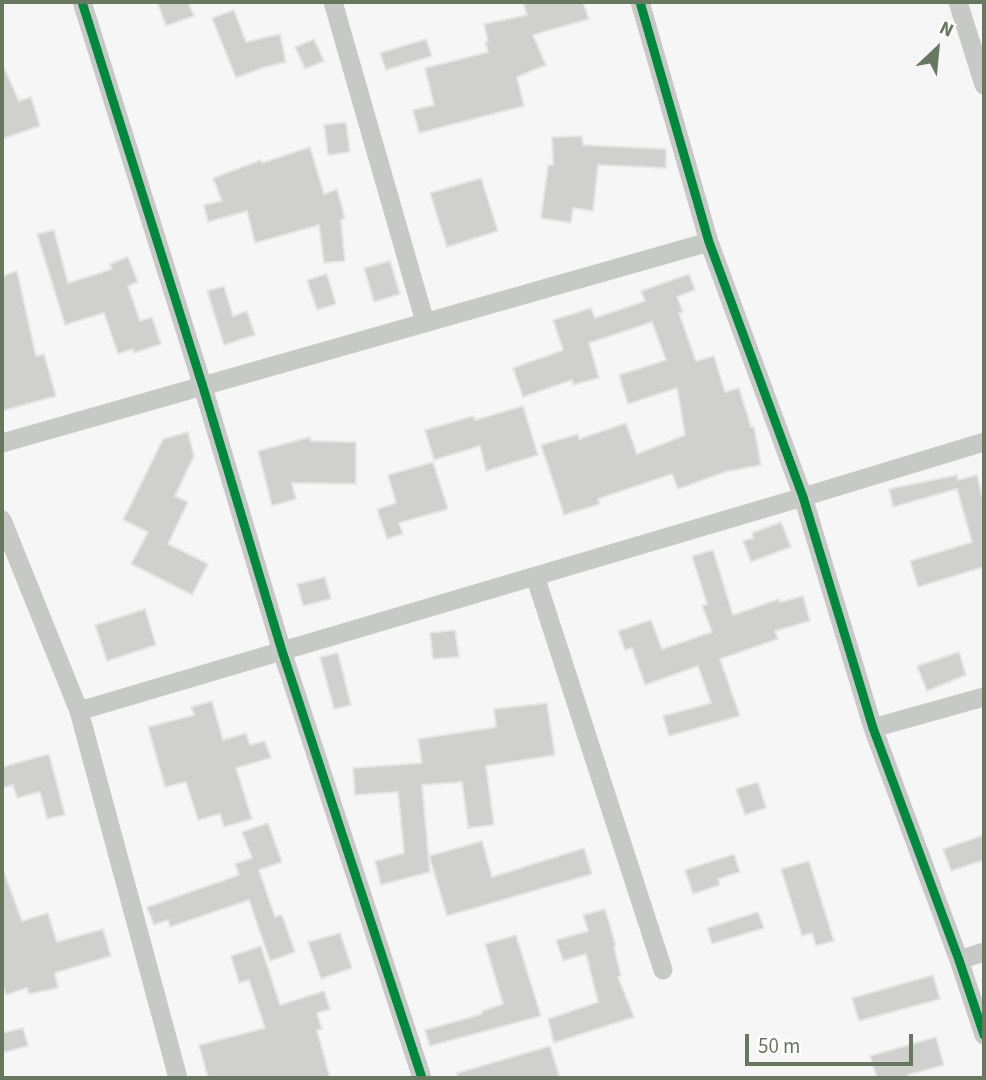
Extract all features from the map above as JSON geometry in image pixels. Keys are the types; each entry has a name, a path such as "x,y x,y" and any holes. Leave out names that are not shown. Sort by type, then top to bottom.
{"street":[{"path":"82,2 203,387 282,651 422,1078"},
{"path":"333,2 425,322"},
{"path":"640,2 709,242 803,497 873,728 984,1035"},
{"path":"958,2 984,85"},
{"path":"2,443 709,242"},
{"path":"79,711 984,442"},
{"path":"2,520 79,711 178,1078"},
{"path":"535,576 663,970"},
{"path":"873,728 984,697"},
{"path":"959,960 984,952"}],"building":[{"path":"157,2 188,2 194,16 166,26"},
{"path":"523,2 583,2 589,19 533,35 546,65 517,77 524,106 419,133 413,110 434,105 425,68 488,52 484,24 527,15"},
{"path":"234,10 246,42 280,34 286,62 236,78 212,18"},
{"path":"314,39 324,61 305,69 295,47"},
{"path":"426,39 432,56 386,70 380,53"},
{"path":"2,63 19,101 31,97 40,126 2,139"},
{"path":"346,122 350,152 328,155 324,125"},
{"path":"582,136 583,145 666,149 666,168 598,165 593,211 573,208 571,223 541,218 548,165 553,165 552,137"},
{"path":"310,147 324,194 337,189 345,218 341,220 345,261 324,263 319,225 255,243 247,211 208,222 204,205 222,201 213,178 261,160 262,163"},
{"path":"481,178 498,231 447,247 430,193"},
{"path":"54,230 68,283 112,269 110,264 128,257 138,282 128,286 140,321 152,317 161,344 134,353 133,349 118,354 104,313 65,325 37,234"},
{"path":"390,261 400,294 374,302 364,268"},
{"path":"17,271 36,356 44,354 56,396 2,411 2,276"},
{"path":"327,274 336,304 317,310 307,280"},
{"path":"689,274 695,290 677,297 683,312 679,313 696,361 714,356 725,392 739,388 751,427 754,427 761,465 725,472 678,489 672,474 598,499 600,504 564,515 541,445 578,434 579,439 626,423 637,454 685,435 677,388 628,404 619,375 666,360 652,322 589,343 599,378 573,385 572,380 523,397 513,368 563,350 553,320 591,308 595,318 645,301 641,291"},
{"path":"224,286 233,316 247,311 255,335 224,345 207,291"},
{"path":"523,406 538,455 486,471 480,446 434,460 425,430 473,416 475,420"},
{"path":"188,432 194,456 175,496 188,502 168,544 208,564 192,595 131,564 148,532 123,520 163,439"},
{"path":"310,437 311,441 356,442 356,484 292,483 296,499 272,506 258,451"},
{"path":"433,462 448,509 399,523 403,534 387,539 377,509 396,503 388,475"},
{"path":"957,475 958,480 977,475 984,504 984,567 918,587 910,561 972,542 957,489 893,507 889,489"},
{"path":"781,522 791,547 751,562 743,541 753,538 752,533"},
{"path":"713,550 733,615 779,599 780,602 803,596 810,621 775,631 778,639 720,659 740,716 669,736 663,716 711,703 698,666 645,685 632,648 625,650 618,631 651,620 662,649 712,632 702,606 707,604 692,556"},
{"path":"325,577 331,599 303,606 297,584"},
{"path":"145,609 156,645 107,661 95,625"},
{"path":"455,630 459,657 433,659 430,633"},
{"path":"959,652 966,675 927,691 917,666"},
{"path":"338,653 351,705 334,709 320,657"},
{"path":"212,701 223,740 246,733 250,745 265,741 271,758 236,768 252,819 224,827 220,814 198,820 186,782 165,787 148,727 194,715 191,707"},
{"path":"547,703 555,755 486,766 494,825 468,828 462,782 422,785 430,872 381,885 375,861 404,853 398,792 355,795 353,768 422,763 418,739 496,727 494,709"},
{"path":"49,754 65,815 47,819 40,792 17,798 13,785 2,788 2,767"},
{"path":"758,782 766,808 745,815 736,789"},
{"path":"268,823 282,862 259,870 275,917 282,915 295,952 270,961 249,900 170,927 168,920 154,925 147,907 239,875 235,864 252,858 242,832"},
{"path":"984,835 984,860 951,871 943,849"},
{"path":"482,841 492,877 584,848 592,874 447,916 429,856"},
{"path":"734,854 740,872 718,879 720,885 693,894 685,870"},
{"path":"809,861 834,941 816,946 812,933 802,936 781,869"},
{"path":"4,872 22,921 48,913 57,942 103,929 111,956 55,973 58,988 29,994 27,988 6,995 2,983"},
{"path":"605,909 616,946 614,947 621,976 618,977 634,1017 554,1043 548,1019 598,1002 586,954 563,961 556,940 588,931 583,915"},
{"path":"758,912 764,928 712,944 707,928"},
{"path":"340,933 352,968 321,979 308,942"},
{"path":"516,935 541,1016 430,1046 425,1030 482,1014 482,1011 503,1004 485,944"},
{"path":"261,946 280,1005 324,991 330,1009 317,1013 322,1029 317,1030 330,1078 208,1078 199,1045 265,1028 249,980 239,983 231,956"},
{"path":"933,975 940,999 859,1021 852,998"},
{"path":"23,1028 28,1046 2,1053 2,1033"},
{"path":"936,1037 944,1065 908,1075 909,1078 877,1078 870,1056"},
{"path":"550,1046 560,1078 458,1078 457,1073"}],"cycle path":[{"path":"82,2 203,387 282,651 422,1078"},
{"path":"640,2 709,242 803,497 873,728 984,1035"}]}
